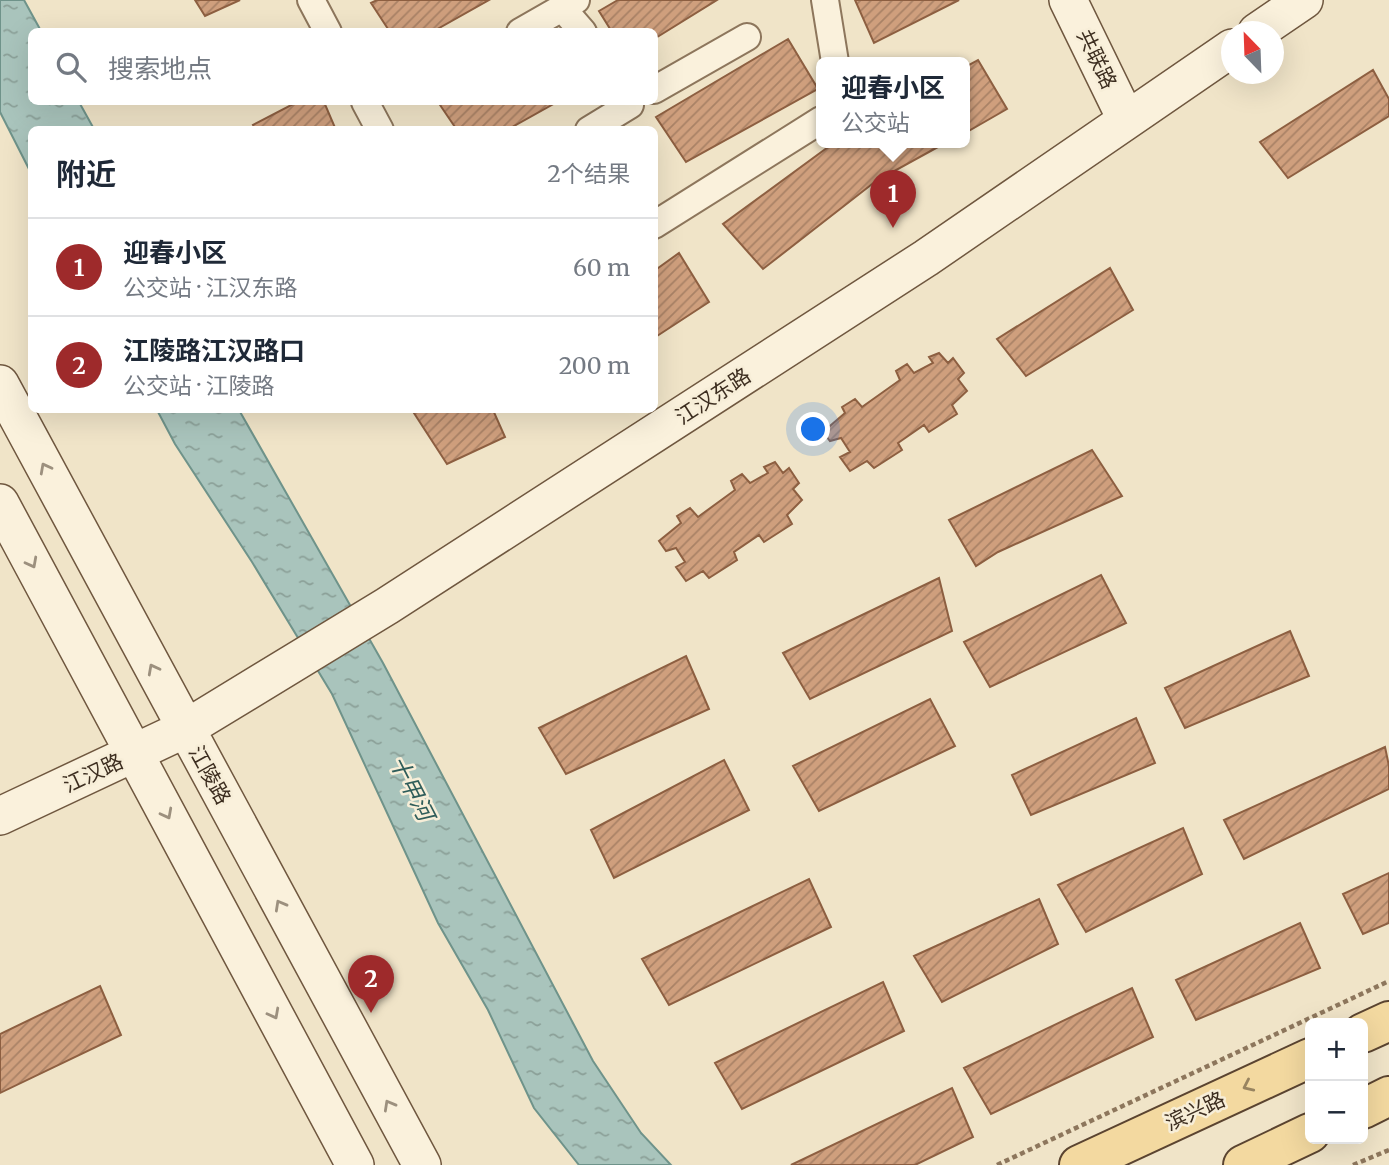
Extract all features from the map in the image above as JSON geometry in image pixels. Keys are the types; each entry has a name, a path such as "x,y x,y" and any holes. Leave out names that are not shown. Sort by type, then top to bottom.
{"main road":[{"path":"1368,1031 1389,1021"},
{"name":"滨兴路","path":"1079,1165 1305,1060"},
{"path":"1368,1106 1389,1096"},
{"path":"1243,1165 1305,1135"}],"street":[{"path":"311,0 326,28"},
{"path":"825,0 834,57"},
{"name":"共联路","path":"1068,0 1126,119"},
{"path":"1273,21 1304,0"},
{"path":"527,28 569,4 581,28"},
{"path":"658,88 747,37"},
{"name":"江汉东路","path":"185,729 387,606 926,258 1221,55"},
{"path":"595,126 628,105"},
{"path":"658,222 816,123"},
{"name":"江陵路","path":"0,384 422,1165"},
{"path":"0,503 355,1165"},
{"name":"江汉路","path":"0,817 185,729"}],"path":[{"path":"997,1165 1389,981"},
{"path":"1353,1165 1389,1150"}],"water":[{"path":"0,0 24,0 39,28 28,28 28,105 81,105 92,126 28,126 28,167 0,112"},
{"name":"十甲河","path":"159,413 241,413 383,663 593,1061 641,1133 671,1165 579,1165 534,1108 488,1010 438,923 332,694 252,562 175,444"}],"building":[{"path":"195,0 240,0 205,16"},
{"path":"377,0 489,0 439,28 387,28 371,3"},
{"path":"618,0 717,0 658,37 658,28 610,28 599,11"},
{"path":"855,0 959,0 874,43"},
{"path":"788,39 816,86 816,90 686,162 656,117"},
{"path":"978,60 1007,109 970,130 970,64"},
{"path":"1373,70 1389,99 1389,116 1288,178 1260,142"},
{"path":"291,105 325,105 334,126 254,126"},
{"path":"440,105 552,105 514,126 454,126"},
{"path":"827,148 936,148 876,181 763,269 723,224"},
{"path":"679,253 709,302 658,335 658,268"},
{"path":"1110,268 1133,310 1026,376 997,339"},
{"path":"939,353 948,363 953,358 964,373 958,379 967,391 952,405 957,414 929,432 924,425 898,443 902,450 874,468 867,461 850,471 840,457 850,452 841,438 830,441 823,432 845,413 842,407 855,399 862,407 900,380 896,371 907,364 914,373 933,363 929,357"},
{"path":"414,413 494,413 505,437 447,464"},
{"path":"1092,450 1122,496 998,552 976,566 949,520"},
{"path":"775,462 783,473 789,468 799,483 793,489 802,500 787,515 792,524 764,542 759,535 734,552 737,560 709,578 703,571 686,581 676,567 685,562 676,548 666,551 659,541 681,523 677,516 690,508 698,517 735,490 731,481 742,474 750,483 768,473 764,467"},
{"path":"1101,575 1126,623 990,687 964,642"},
{"path":"939,578 952,631 810,699 783,653"},
{"path":"1290,631 1309,676 1185,728 1165,688"},
{"path":"686,656 709,709 566,774 539,728"},
{"path":"930,699 955,746 819,811 793,766"},
{"path":"1136,718 1155,763 1031,815 1012,775"},
{"path":"1385,747 1389,766 1389,789 1244,859 1224,820"},
{"path":"724,760 749,810 614,878 591,830"},
{"path":"1183,828 1202,874 1086,932 1058,885"},
{"path":"1389,873 1389,923 1363,934 1343,894"},
{"path":"809,879 831,927 669,1005 642,959"},
{"path":"1039,899 1058,944 942,1002 914,956"},
{"path":"1300,923 1320,968 1196,1020 1176,980"},
{"path":"883,982 904,1031 742,1109 715,1063"},
{"path":"100,986 121,1035 0,1093 0,1034"},
{"path":"1132,988 1153,1037 991,1114 964,1068"},
{"path":"952,1088 973,1137 915,1165 791,1165"}],"place":[{"name":"迎春小区","path":"893,228"},
{"name":"江陵路江汉路口","path":"371,1013"}]}
